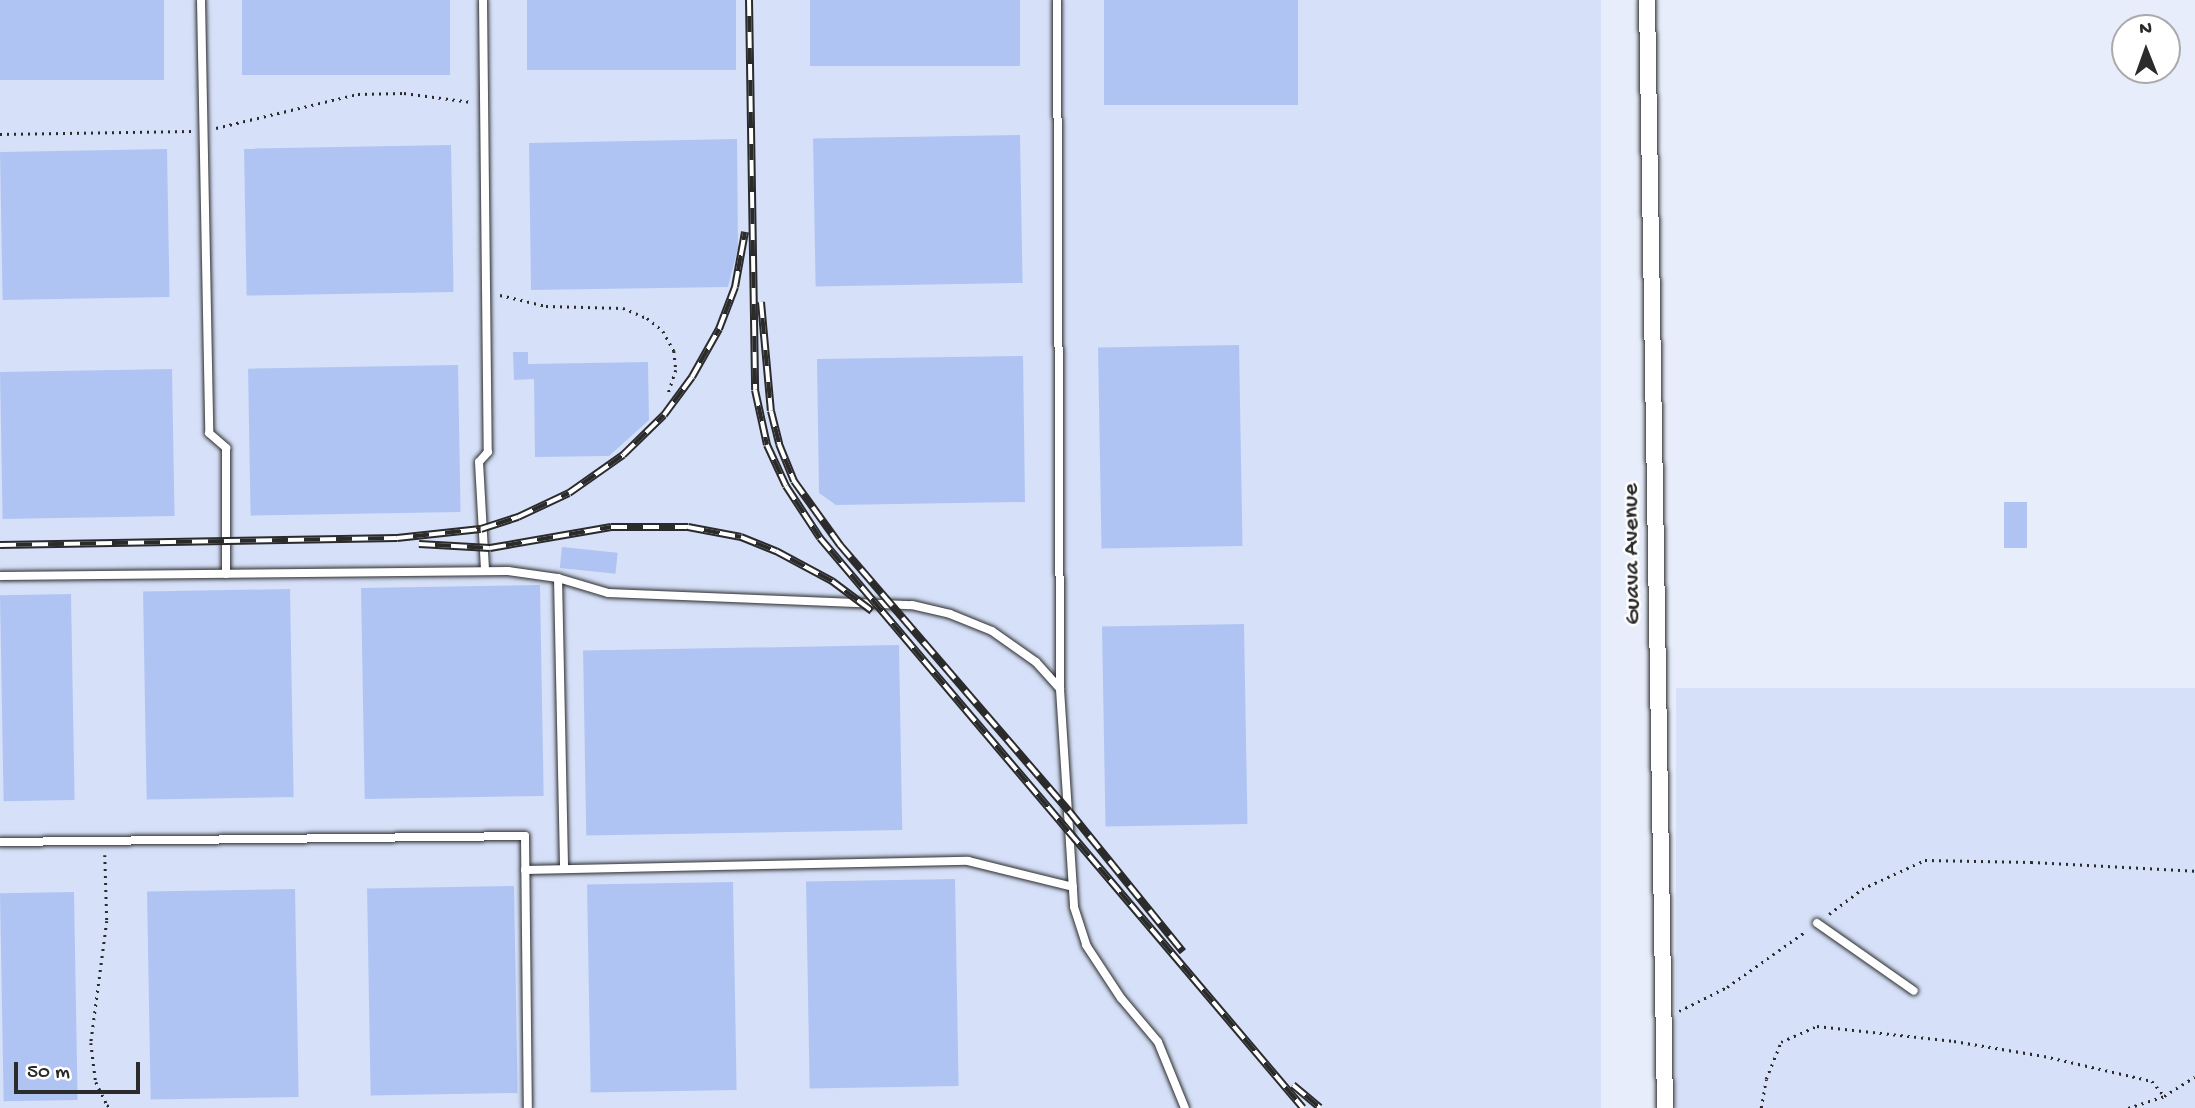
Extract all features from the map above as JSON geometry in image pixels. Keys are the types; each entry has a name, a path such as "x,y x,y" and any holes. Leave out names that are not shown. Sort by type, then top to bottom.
{"street":[{"name":"Guava Avenue","path":"1647,0 1665,1108"}],"lane":[{"path":"201,0 209,433 226,448 226,574"},
{"path":"483,0 488,452 479,461 485,571"},
{"path":"1058,0 1060,689 1074,907 1086,945 1121,998 1158,1042 1171,1066 1185,1108"},
{"path":"0,576 485,571 558,578 608,593 890,603 950,614 992,631 1035,662 1060,689"},
{"path":"558,578 564,869"},
{"path":"0,842 525,836 528,1108"},
{"path":"525,870 968,861 1073,887"},
{"path":"1817,923 1914,991"}],"path":[{"path":"0,134 204,131 358,94 417,94 485,104"},
{"path":"486,290 524,303 623,308 647,318 663,331 674,351 676,370 668,394"},
{"path":"104,841 107,921 91,1043 96,1082 107,1105 113,1108"},
{"path":"1664,1018 1727,988 1862,889 1925,860 2031,862 2195,871"},
{"path":"1761,1108 1766,1079 1781,1042 1817,1026 1954,1041 2044,1056 2152,1081 2164,1096"},
{"path":"2128,1108 2164,1096 2195,1077"}],"shaded area":[{"path":"0,0 1601,0 1601,1108 0,1108"},
{"path":"1676,688 2195,688 2195,1108 1676,1108"}],"building":[{"path":"0,0 164,0 164,80 0,80"},
{"path":"242,0 450,0 450,75 242,75"},
{"path":"527,0 736,0 736,70 527,70"},
{"path":"810,0 1020,0 1020,66 810,66"},
{"path":"1104,0 1298,0 1298,105 1104,105"},
{"path":"1020,135 1023,283 816,287 813,139"},
{"path":"737,139 738,248 728,287 531,290 529,143"},
{"path":"451,145 454,292 247,296 244,149"},
{"path":"167,149 170,297 3,300 0,152"},
{"path":"1239,345 1243,546 1102,548 1098,347"},
{"path":"513,352 528,352 528,364 648,362 649,420 609,456 535,457 534,379 514,380"},
{"path":"1023,356 1025,502 836,505 819,493 817,359"},
{"path":"458,365 461,512 251,516 248,369"},
{"path":"172,369 175,516 3,519 0,372"},
{"path":"2004,502 2027,502 2027,548 2004,548"},
{"path":"562,547 618,553 615,574 560,568"},
{"path":"540,585 544,796 365,799 361,588"},
{"path":"290,589 294,797 147,800 143,592"},
{"path":"71,594 75,800 4,801 0,595"},
{"path":"1244,624 1247,824 1106,826 1102,626"},
{"path":"899,645 902,830 586,835 583,651"},
{"path":"955,879 959,1086 810,1089 806,882"},
{"path":"733,882 737,1090 591,1093 587,885"},
{"path":"514,886 518,1093 371,1096 367,889"},
{"path":"295,889 299,1097 151,1100 147,892"},
{"path":"74,892 78,1100 4,1101 0,893"}],"railway":[{"path":"749,0 755,390 767,445 786,486 820,538 1303,1108"},
{"path":"0,545 397,538 481,529 518,517 569,493 623,455 664,415 692,377 719,329 735,287 745,232"},
{"path":"761,302 771,411 779,444 794,481 840,545 1069,811 1183,952"},
{"path":"419,544 490,548 611,527 688,527 741,537 776,551 832,581 872,611"},
{"path":"1293,1085 1320,1108"}]}
